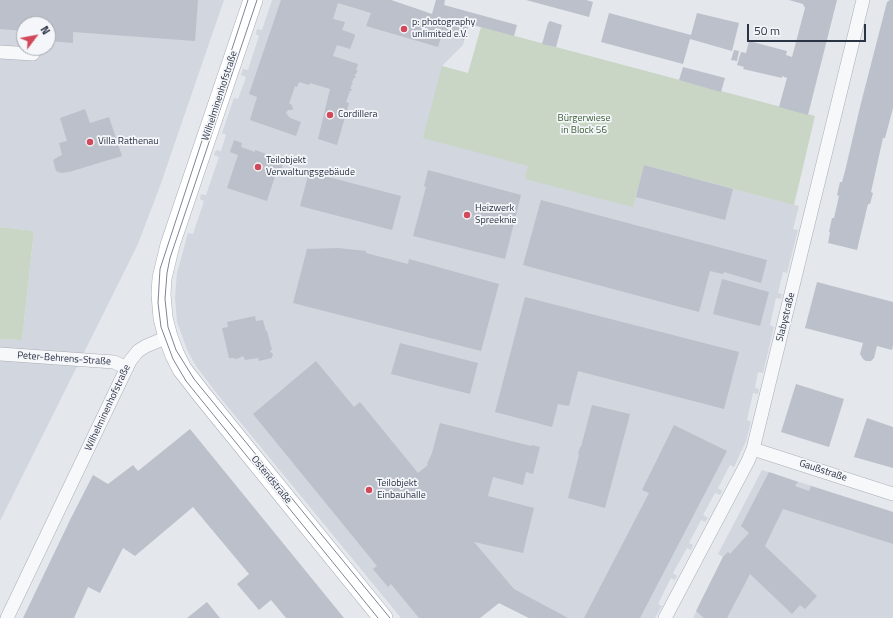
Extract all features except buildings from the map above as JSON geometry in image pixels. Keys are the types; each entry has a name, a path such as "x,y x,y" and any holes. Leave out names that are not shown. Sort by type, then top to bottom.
{"street":[{"name":"Wilhelminenhofstraße","path":"7,618 130,361 138,351 168,337 163,318 161,294 162,278 170,245 253,0"},
{"name":"Slabystraße","path":"665,618 753,449 863,0"},
{"path":"0,52 16,53"},
{"name":"Ostendstraße","path":"168,337 180,364 202,396 383,618"},
{"name":"Peter-Behrens-Straße","path":"0,354 114,362 127,368"},
{"name":"Gaußstraße","path":"753,449 893,494"}],"shaded area":[{"path":"0,0 224,0 160,186 138,244 0,521 0,339 22,340 34,231 0,227"},
{"path":"272,0 391,0 432,14 469,24 463,45 442,66 529,166 525,179 644,165 799,206 793,229 798,230 787,273 783,272 778,293 782,294 781,299 776,298 770,325 774,327 763,373 758,372 755,388 759,389 758,394 753,393 747,420 751,422 746,441 734,467 730,465 718,488 722,491 720,495 715,493 703,515 708,518 705,522 701,520 689,543 693,545 691,550 687,548 673,573 677,576 675,580 671,578 658,604 662,606 655,618 529,618 499,603 480,618 401,618 218,395 196,366 188,352 177,322 175,297 177,273 188,233 193,234 204,201 200,199 201,194 206,195 219,157 214,155 216,150 221,151 226,135 222,133 234,98 238,99 246,77 241,75 243,69 248,70 259,36 256,34 257,29 262,30"},
{"path":"762,470 893,512 893,618 693,618 723,557 718,554"}],"green space":[{"name":"Bürgerwiese in Block 56","path":"481,27 815,116 794,205 644,165 633,207 525,179 528,166 423,138 442,66 468,73"},
{"path":"0,227 34,231 22,340 0,339"}],"tram line":[{"path":"248,0 160,269 158,303 161,327 173,359 186,381 378,618"},
{"path":"257,0 170,258 165,299 168,327 176,350 194,379 390,618"}],"place":[{"name":"p: photography unlimited e.V.","path":"404,29"},
{"name":"Cordillera","path":"330,115"},
{"name":"Villa Rathenau","path":"90,142"},
{"name":"Teilobjekt Verwaltungsgebäude","path":"258,167"},
{"name":"Heizwerk Spreeknie","path":"467,215"},
{"name":"Teilobjekt Einbauhalle","path":"369,490"}]}
